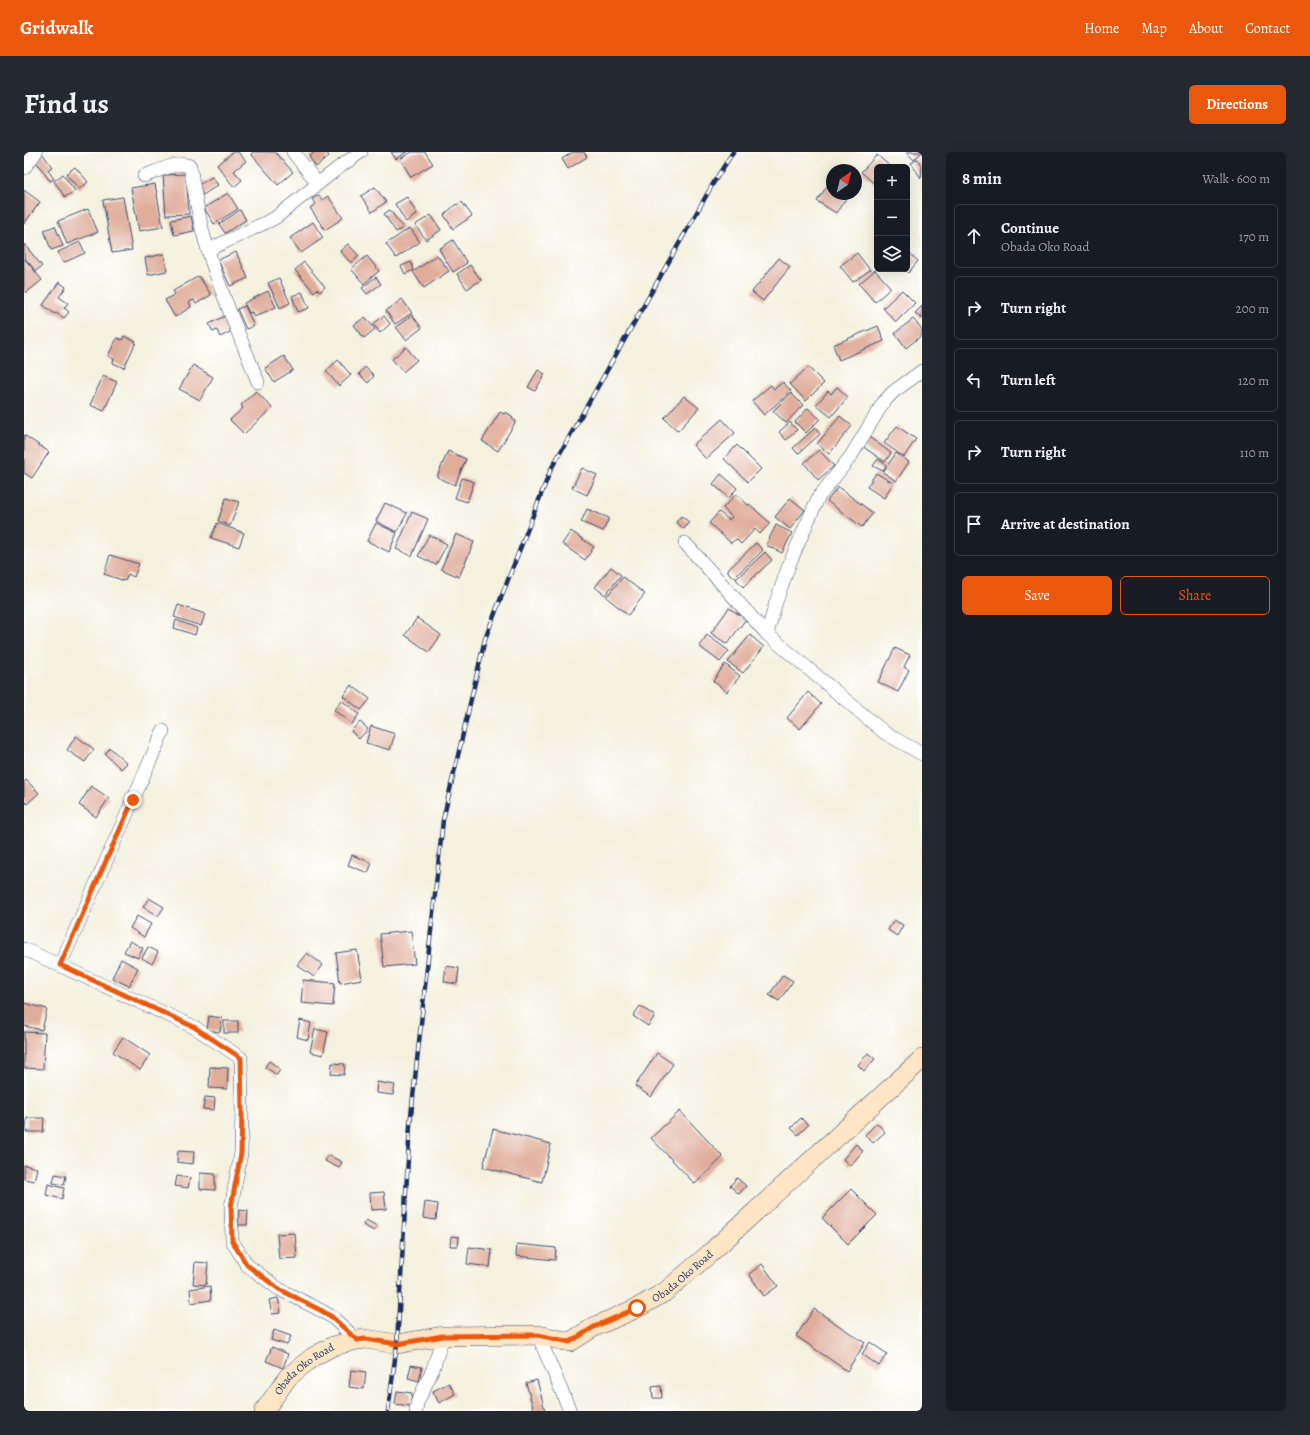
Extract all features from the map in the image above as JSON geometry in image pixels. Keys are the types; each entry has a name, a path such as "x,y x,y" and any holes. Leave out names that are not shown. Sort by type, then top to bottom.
{"main road":[{"name":"Obada Oko Road","path":"264,1411 288,1377 313,1357 333,1346 366,1339 397,1344 443,1336 538,1335 570,1342 594,1327 637,1308 665,1292 709,1254 921,1061"}],"street":[{"path":"24,168 36,152"},
{"path":"293,152 318,184"},
{"path":"208,250 275,218 361,152"},
{"path":"144,176 179,164 186,164 190,166 198,212 208,250 217,278 258,382"},
{"path":"767,634 789,565 818,498 851,456 883,403 893,392 922,371"},
{"path":"685,543 767,634 885,733 922,754"},
{"path":"60,965 163,731"},
{"path":"24,949 194,1027 241,1058 241,1153 231,1207 232,1241 247,1265 279,1289 332,1317 357,1340"},
{"path":"538,1335 570,1411"},
{"path":"416,1411 417,1403 434,1369 443,1336"}],"building":[{"path":"233,152 238,152 246,161 234,171 242,180 234,187 217,165"},
{"path":"253,152 275,152 293,172 278,185 251,154"},
{"path":"315,152 326,152 329,156 316,167 309,157"},
{"path":"391,152 407,152 396,159"},
{"path":"412,152 425,152 433,164 411,177 400,159"},
{"path":"573,152 584,152 587,157 568,169 562,159"},
{"path":"906,152 922,152 914,160"},
{"path":"42,153 52,167 48,170 54,179 50,181 34,159"},
{"path":"877,155 888,164 874,164 874,183 862,173 862,171"},
{"path":"918,159 922,166 921,178 911,163"},
{"path":"75,167 88,182 79,189 66,174"},
{"path":"63,174 75,191 65,197 54,181"},
{"path":"186,174 189,214 166,215 163,175"},
{"path":"212,177 218,185 203,195 197,186"},
{"path":"155,184 163,227 139,231 131,188"},
{"path":"375,187 386,202 372,212 361,196"},
{"path":"826,188 826,200 845,200 836,213 817,201"},
{"path":"24,190 40,202 24,224"},
{"path":"228,193 238,209 214,224 204,208"},
{"path":"319,195 322,200 328,196 343,218 325,230 310,208 316,204 312,199"},
{"path":"123,197 132,250 112,253 103,200"},
{"path":"407,197 417,214 406,222 395,204"},
{"path":"462,202 472,216 453,229 444,215 456,204 457,205"},
{"path":"88,209 98,232 67,244 58,221"},
{"path":"240,210 246,220 225,233 219,224"},
{"path":"390,210 403,228 396,232 384,214"},
{"path":"431,215 441,230 426,240 415,225"},
{"path":"191,216 194,231 174,235 171,220"},
{"path":"313,222 323,238 301,253 290,238"},
{"path":"55,226 63,246 51,250 44,230"},
{"path":"410,228 420,242 396,258 386,244"},
{"path":"453,240 467,263 453,272 439,249"},
{"path":"80,242 85,253 63,263 58,252"},
{"path":"24,244 42,266 36,271 24,257"},
{"path":"348,244 359,256 351,263 340,251"},
{"path":"236,252 248,278 230,286 218,260"},
{"path":"857,253 870,270 853,282 840,266"},
{"path":"164,254 167,271 148,275 145,258"},
{"path":"910,254 918,261 910,271"},
{"path":"437,255 449,271 424,288 413,272"},
{"path":"367,256 379,271 364,284 351,269"},
{"path":"24,258 42,280 26,293 24,290"},
{"path":"779,258 790,267 763,301 752,292"},
{"path":"304,262 325,287 320,292 317,289 314,292 295,270"},
{"path":"411,262 414,270 405,274 401,266"},
{"path":"470,265 481,280 467,289 457,274"},
{"path":"874,271 891,288 875,302 859,284"},
{"path":"199,276 211,295 196,304 194,300 189,302 191,307 175,317 165,300 175,294 173,291"},
{"path":"376,277 381,284 367,294 362,288"},
{"path":"279,278 290,303 280,308 268,283"},
{"path":"59,282 66,287 59,297 68,303 64,308 69,312 64,318 56,313 55,314 43,305"},
{"path":"902,290 915,303 896,322 883,308"},
{"path":"268,291 276,307 254,317 252,312 249,313 244,303"},
{"path":"302,292 309,308 298,312 292,296"},
{"path":"402,299 412,313 395,324 386,311"},
{"path":"245,306 254,326 246,329 237,309"},
{"path":"922,306 922,319 915,313"},
{"path":"227,315 234,330 220,337 217,330 213,332 209,324"},
{"path":"412,315 422,328 406,340 396,327"},
{"path":"384,316 390,324 380,333 373,324"},
{"path":"365,317 375,329 364,338 354,325"},
{"path":"913,319 922,329 922,335 906,348 895,333"},
{"path":"878,326 884,341 839,360 833,345"},
{"path":"124,336 136,342 124,368 113,363 114,359 108,356 117,338 122,340"},
{"path":"406,347 417,360 403,372 392,359"},
{"path":"284,356 293,370 274,382 265,368"},
{"path":"338,360 351,375 339,386 326,371"},
{"path":"193,365 213,377 200,400 179,389"},
{"path":"365,367 374,376 368,383 359,374"},
{"path":"808,367 824,383 806,401 790,384"},
{"path":"538,370 545,374 535,391 528,387"},
{"path":"103,376 117,382 104,411 90,405"},
{"path":"783,382 791,391 764,415 752,401 771,385 774,389"},
{"path":"837,387 848,397 831,417 816,405 828,391 831,394"},
{"path":"256,391 272,408 244,434 230,420 243,408 241,405"},
{"path":"791,393 803,405 786,423 773,411"},
{"path":"684,396 699,408 678,431 664,418"},
{"path":"808,408 820,419 806,433 795,422"},
{"path":"500,412 504,414 506,412 516,421 498,451 482,441"},
{"path":"840,416 852,426 829,454 817,444"},
{"path":"722,419 735,433 706,459 693,445"},
{"path":"790,422 797,430 786,440 779,432"},
{"path":"897,426 916,439 904,457 884,443"},
{"path":"815,428 820,434 798,454 793,448"},
{"path":"24,435 49,452 32,478 24,473"},
{"path":"869,437 891,453 885,462 862,446"},
{"path":"737,445 761,469 748,482 724,459"},
{"path":"819,450 834,466 818,480 804,463"},
{"path":"448,451 466,459 455,485 437,477"},
{"path":"896,453 909,462 896,481 883,472"},
{"path":"878,459 886,465 883,471 873,466"},
{"path":"582,468 597,475 587,495 572,488"},
{"path":"876,473 893,483 884,498 867,487"},
{"path":"721,474 737,488 729,498 713,484"},
{"path":"462,478 474,482 467,502 455,498"},
{"path":"838,487 873,513 862,527 827,501"},
{"path":"736,494 770,523 760,534 755,529 741,544 736,539 731,543 709,523 719,512 729,520 732,517 723,508"},
{"path":"226,498 239,502 230,526 218,521"},
{"path":"790,498 805,510 790,529 775,517"},
{"path":"385,503 407,513 397,532 376,521"},
{"path":"587,509 609,518 603,531 581,522"},
{"path":"412,512 428,519 412,556 396,549"},
{"path":"681,516 689,522 684,529 676,522"},
{"path":"217,523 244,533 239,547 211,538"},
{"path":"376,523 397,533 389,552 367,541"},
{"path":"776,525 792,533 782,553 766,545"},
{"path":"571,531 594,547 585,560 562,544"},
{"path":"456,534 474,542 459,577 441,569"},
{"path":"429,535 447,544 436,565 418,556"},
{"path":"756,543 763,550 734,578 727,571"},
{"path":"765,552 772,560 743,587 736,579"},
{"path":"110,555 139,564 134,577 128,574 125,581 104,574"},
{"path":"611,567 621,575 605,595 595,587"},
{"path":"623,577 645,594 628,615 606,597"},
{"path":"178,605 205,614 201,626 174,617"},
{"path":"729,608 746,619 727,644 711,633"},
{"path":"417,618 441,635 429,652 405,635"},
{"path":"176,620 197,628 195,635 174,628"},
{"path":"707,635 729,651 720,662 699,646"},
{"path":"750,635 764,647 743,673 728,662"},
{"path":"895,648 910,655 904,667 909,670 898,692 878,682"},
{"path":"725,664 740,676 727,692 713,681"},
{"path":"351,685 370,699 361,710 343,696"},
{"path":"808,692 821,704 800,729 787,718"},
{"path":"341,700 359,714 352,724 334,710"},
{"path":"360,722 368,729 359,739 351,731"},
{"path":"371,726 395,734 390,750 366,743"},
{"path":"76,736 94,749 85,762 67,750"},
{"path":"110,748 127,763 121,769 105,754"},
{"path":"26,780 39,793 27,804 24,801 24,782"},
{"path":"91,786 109,798 96,817 79,805"},
{"path":"352,855 372,863 368,873 348,865"},
{"path":"149,898 164,907 158,916 143,907"},
{"path":"137,916 151,924 144,937 130,928"},
{"path":"894,920 903,925 897,936 888,930"},
{"path":"411,931 415,964 384,967 380,934"},
{"path":"130,941 143,948 138,958 124,952"},
{"path":"148,947 158,952 152,964 142,958"},
{"path":"357,950 362,979 340,983 336,953"},
{"path":"307,953 323,965 314,977 297,965"},
{"path":"121,959 138,968 129,986 112,978"},
{"path":"446,966 459,968 457,984 444,982"},
{"path":"783,975 793,981 779,1001 769,995"},
{"path":"303,980 335,983 333,1006 301,1003"},
{"path":"24,1003 47,1009 42,1030 24,1026"},
{"path":"640,1006 655,1016 648,1026 633,1016"},
{"path":"209,1016 222,1018 220,1032 207,1030"},
{"path":"300,1020 311,1023 308,1040 297,1037"},
{"path":"224,1021 238,1021 238,1033 224,1033"},
{"path":"315,1029 328,1032 323,1055 310,1052"},
{"path":"24,1032 45,1033 43,1069 24,1068"},
{"path":"123,1037 150,1055 140,1070 113,1052"},
{"path":"657,1053 673,1064 651,1097 635,1086"},
{"path":"868,1053 875,1059 864,1071 858,1065"},
{"path":"269,1061 280,1069 277,1075 265,1067"},
{"path":"332,1063 345,1064 344,1075 331,1074"},
{"path":"210,1067 228,1068 227,1089 209,1088"},
{"path":"377,1082 395,1085 393,1095 376,1093"},
{"path":"205,1097 215,1098 214,1110 203,1109"},
{"path":"680,1111 723,1157 695,1184 651,1138"},
{"path":"27,1118 44,1118 43,1132 26,1132"},
{"path":"801,1118 808,1125 798,1135 791,1128"},
{"path":"877,1123 885,1132 873,1143 865,1135"},
{"path":"493,1129 551,1144 542,1182 483,1167"},
{"path":"856,1144 863,1151 850,1166 843,1159"},
{"path":"178,1151 194,1152 193,1164 177,1162"},
{"path":"328,1155 342,1162 339,1168 325,1161"},
{"path":"24,1165 37,1168 34,1181 24,1179"},
{"path":"200,1173 215,1174 215,1190 200,1189"},
{"path":"55,1174 66,1176 64,1185 53,1183"},
{"path":"177,1176 190,1178 188,1188 175,1186"},
{"path":"737,1178 746,1186 739,1194 730,1186"},
{"path":"48,1184 64,1188 62,1199 46,1195"},
{"path":"851,1189 877,1215 848,1244 822,1218"},
{"path":"384,1192 386,1209 371,1210 370,1193"},
{"path":"425,1202 438,1204 436,1220 423,1218"},
{"path":"239,1210 248,1211 247,1225 238,1225"},
{"path":"366,1220 377,1226 374,1231 363,1225"},
{"path":"295,1233 297,1258 279,1259 277,1234"},
{"path":"451,1236 459,1237 458,1246 450,1246"},
{"path":"517,1244 556,1248 555,1260 516,1256"},
{"path":"469,1247 492,1250 490,1267 467,1264"},
{"path":"195,1262 208,1263 206,1285 193,1284"},
{"path":"762,1264 778,1286 764,1296 749,1274"},
{"path":"210,1286 211,1300 191,1303 190,1289"},
{"path":"278,1298 281,1313 272,1314 269,1300"},
{"path":"814,1309 865,1343 847,1371 796,1336"},
{"path":"274,1330 291,1336 287,1345 271,1340"},
{"path":"870,1342 887,1354 879,1366 862,1354"},
{"path":"272,1347 288,1354 283,1368 266,1361"},
{"path":"411,1365 422,1367 419,1381 408,1378"},
{"path":"351,1370 366,1372 364,1389 349,1387"},
{"path":"537,1380 545,1411 534,1411 526,1383"},
{"path":"449,1383 455,1394 439,1403 433,1391"},
{"path":"661,1386 662,1398 653,1398 652,1387"},
{"path":"397,1391 412,1393 410,1406 395,1404"}],"railway":[{"path":"388,1411 397,1344 410,1125 443,820 485,639 551,469 714,182 733,152"}],"route":[{"path":"133,800 60,965 194,1027 241,1058 241,1153 231,1207 232,1241 247,1265 279,1289 332,1317 357,1340 366,1339 397,1344 443,1336 538,1335 570,1342 594,1327 637,1308"}]}
